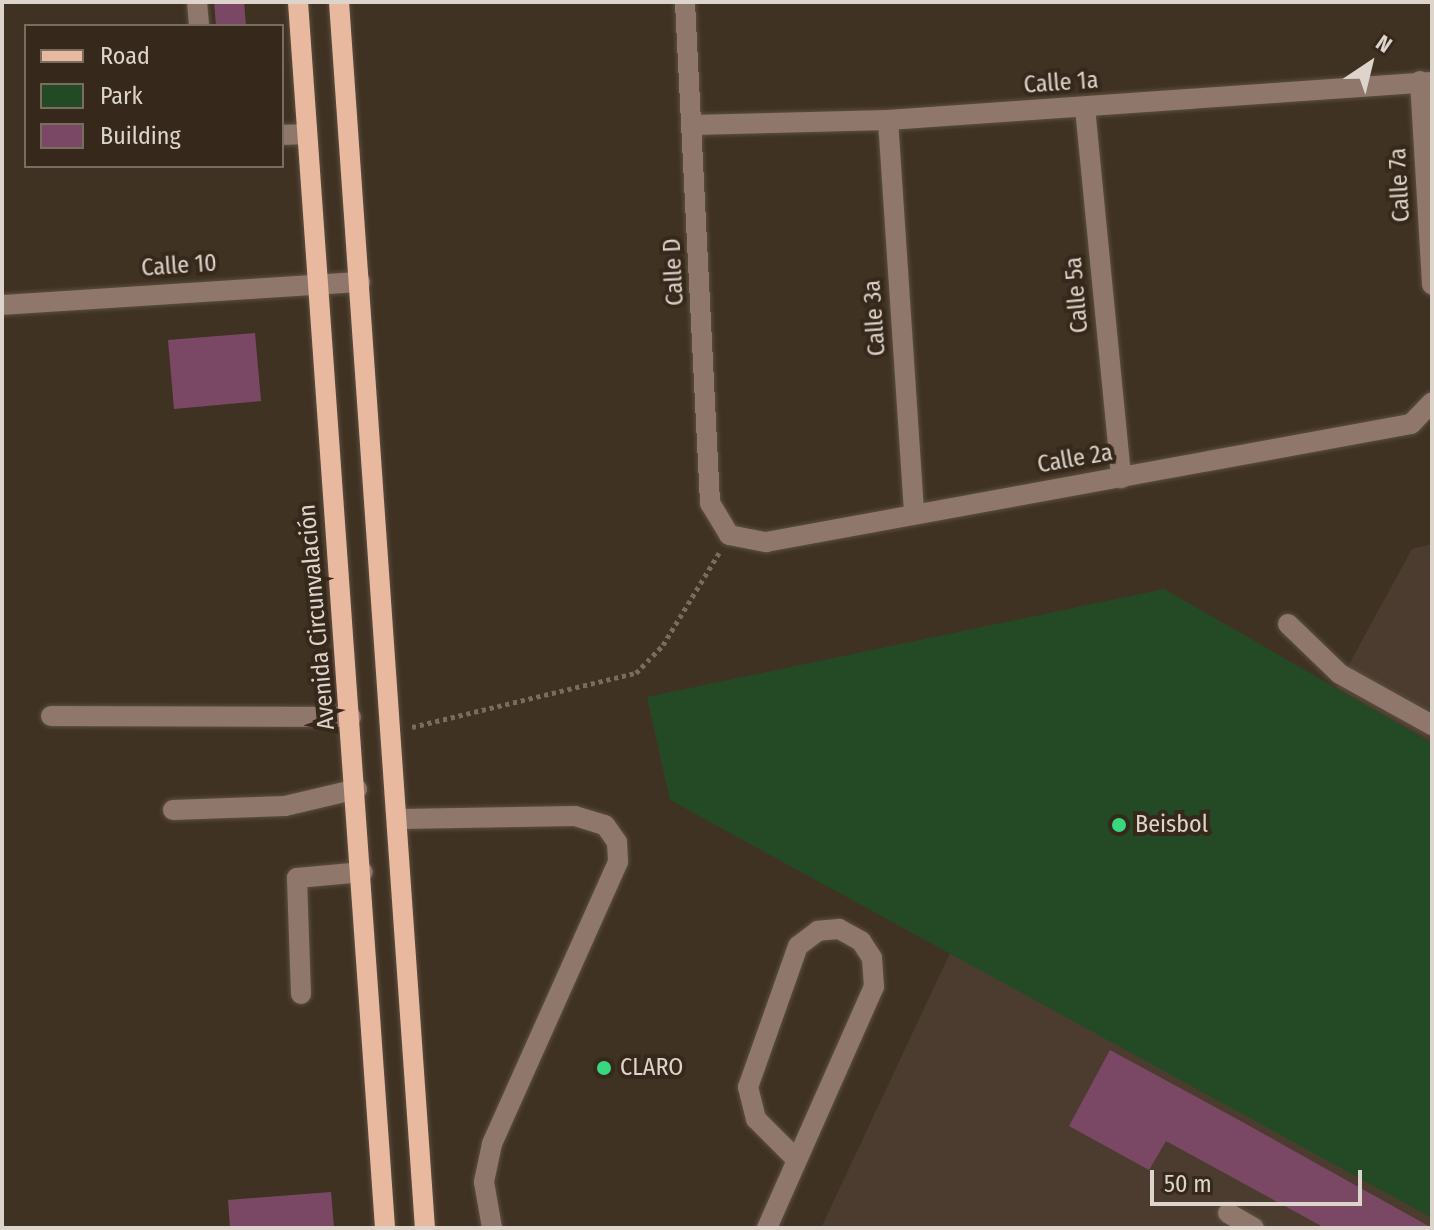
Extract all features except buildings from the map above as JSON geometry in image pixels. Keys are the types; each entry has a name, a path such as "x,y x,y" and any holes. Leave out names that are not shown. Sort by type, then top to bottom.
{"main road":[{"name":"Avenida Circunvalación","path":"298,2 316,283 363,872 385,1228"},
{"path":"339,2 401,819 425,1228"}],"street":[{"path":"197,2 199,24"},
{"name":"Calle D","path":"685,2 710,503 729,535"},
{"name":"Calle 1a","path":"693,125 888,120 1426,82"},
{"name":"Calle 7a","path":"1426,82 1432,285"},
{"name":"Calle 5a","path":"1085,108 1121,478"},
{"name":"Calle 3a","path":"888,120 914,513"},
{"path":"284,135 307,134"},
{"name":"Calle 10","path":"2,305 360,282"},
{"name":"Calle 2a","path":"729,535 766,542 1121,478 1411,424 1429,407"},
{"path":"1288,624 1340,674 1432,725"},
{"path":"51,716 351,717"},
{"path":"173,810 285,806 357,789"},
{"path":"401,819 575,816 605,825 617,842 618,862 492,1144 484,1182 492,1228"},
{"path":"301,994 297,878 363,872"},
{"path":"767,1228 794,1157 815,1134 874,987 872,958 861,941 839,929 818,931 798,946 748,1087 756,1119 794,1157"},
{"path":"1228,1213 1254,1228"}],"path":[{"path":"394,731 636,673 663,645 729,535"}],"shaded area":[{"path":"1432,544 1432,743 1336,688 1412,549"},
{"path":"952,949 1432,1218 1432,1228 821,1228"}],"green space":[{"path":"1164,589 1432,743 1432,1218 670,800 647,697"}],"place":[{"name":"Beisbol","path":"1119,825"},
{"name":"CLARO","path":"604,1068"}]}
